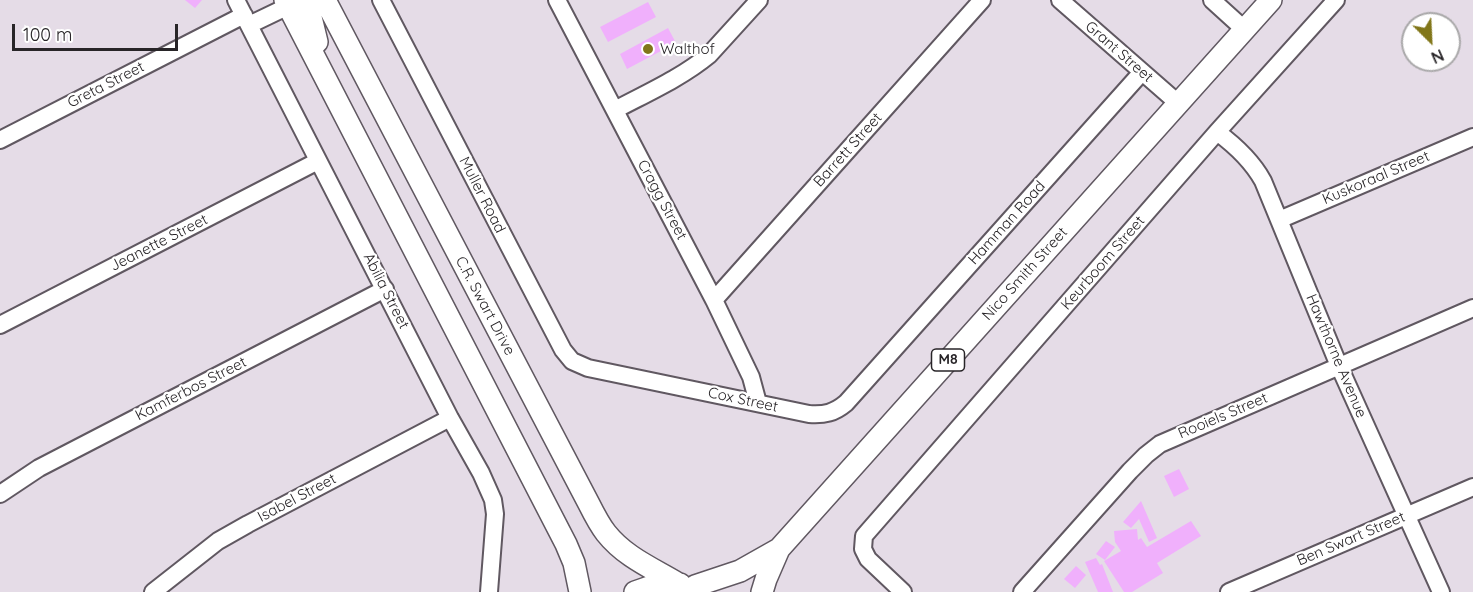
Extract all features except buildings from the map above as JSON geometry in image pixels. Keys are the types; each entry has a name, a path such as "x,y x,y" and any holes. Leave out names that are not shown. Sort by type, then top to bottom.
{"main road":[{"path":"315,0 310,13 321,57 322,72"},
{"name":"C.R. Swart Drive","path":"325,0 602,528 629,555 694,587"},
{"name":"Nico Smith Street","path":"762,592 779,549 1271,0"},
{"path":"291,1 322,72 566,544 574,563 580,592"},
{"name":"Nico Smith Street","path":"694,587 740,571 779,549"},
{"name":"M8","path":"635,592 658,584 694,587"}],"street":[{"name":"Muller Road","path":"381,0 563,350 572,362 601,371"},
{"name":"Cragg Street","path":"557,0 714,300 751,377 758,403"},
{"path":"615,110 702,61 759,0"},
{"name":"Barrett Street","path":"714,300 982,0"},
{"name":"Grant Street","path":"1060,0 1179,104"},
{"path":"1212,0 1245,30"},
{"name":"Keurboom Street","path":"903,592 864,554 862,542 864,536 1217,132 1336,0"},
{"name":"Greta Street","path":"0,140 243,13 291,1"},
{"name":"Abilia Street","path":"243,13 484,481 495,507 489,592"},
{"name":"Hamman Road","path":"871,374 1142,72"},
{"name":"Hawthorne Avenue","path":"1217,132 1235,146 1255,168 1263,182 1339,366 1441,592"},
{"name":"Kuskoraal Street","path":"1279,220 1473,137"},
{"name":"Jeanette Street","path":"0,325 318,161"},
{"name":"Kamferbos Street","path":"0,494 39,468 385,289"},
{"name":"Rooiels Street","path":"1022,592 1124,477 1164,441 1473,308"},
{"name":"Cox Street","path":"601,371 821,415 829,414 846,403 871,374"},
{"name":"Isabel Street","path":"153,592 218,541 450,418"},
{"name":"Ben Swart Street","path":"1230,592 1473,487"}],"place":[{"name":"Walthof","path":"648,49"}]}
